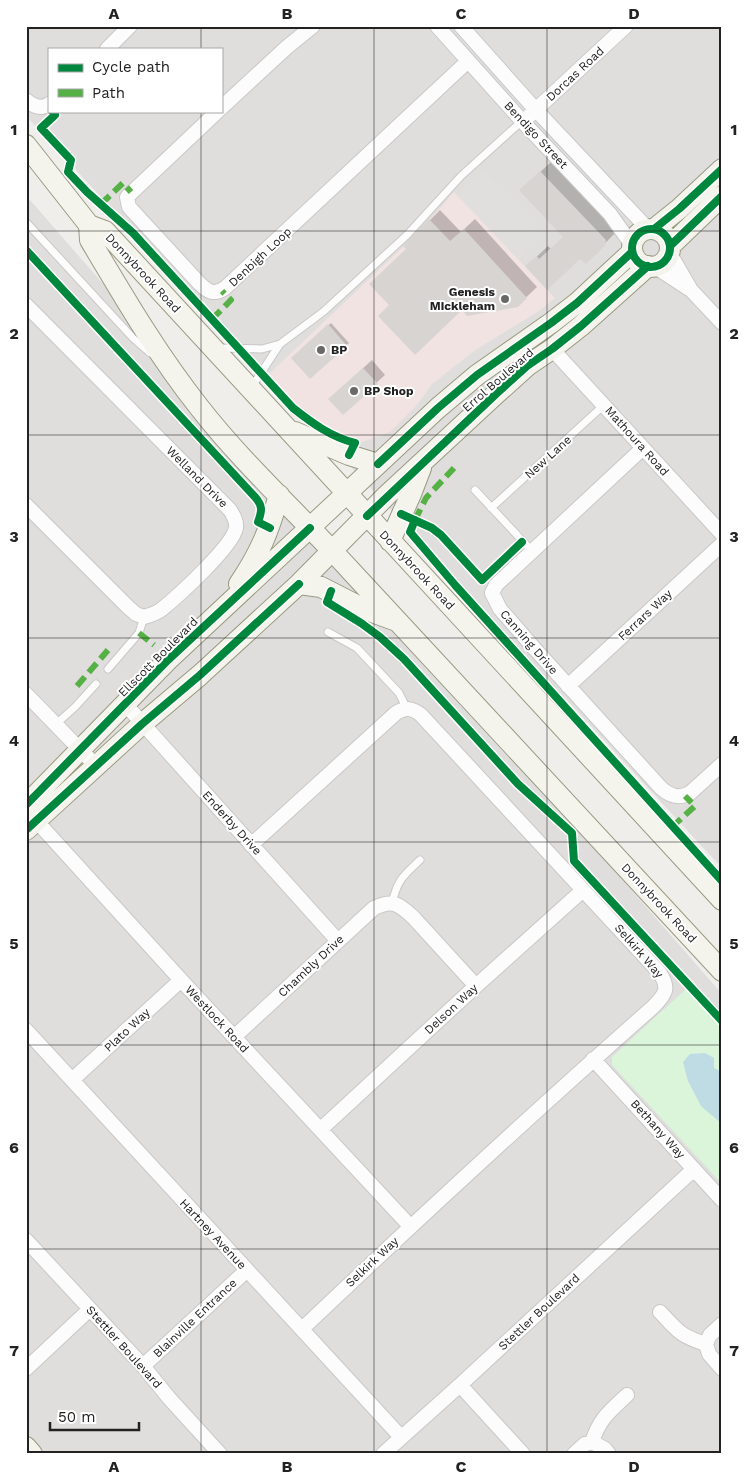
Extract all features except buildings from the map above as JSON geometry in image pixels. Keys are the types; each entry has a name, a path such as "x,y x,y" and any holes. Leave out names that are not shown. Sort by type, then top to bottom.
{"main road":[{"name":"Donnybrook Road","path":"26,145 89,225 105,231 722,900"},
{"name":"Errol Boulevard","path":"310,528 438,408 477,375 551,324 577,303 632,248 637,234 651,229 679,209 722,169"},
{"name":"Errol Boulevard","path":"333,551 422,463 527,366 552,349 651,266 664,261 669,249 722,196"},
{"name":"Donnybrook Road","path":"89,225 90,240 137,318 200,409 722,971"},
{"path":"651,229 664,235 669,249"},
{"path":"632,248 638,261 651,266"},
{"path":"286,428 305,438 378,464"},
{"path":"390,542 422,463"},
{"path":"218,614 253,564 270,528 279,496"},
{"name":"Ellscott Boulevard","path":"29,817 82,749 168,660 310,528"},
{"path":"29,817 96,766 200,675 333,551"},
{"path":"299,584 326,589 364,609 397,621"},
{"path":"26,1447 32,1454"}],"street":[{"path":"108,48 130,26"},
{"path":"222,107 287,47 314,26"},
{"name":"Bendigo Street","path":"438,26 522,121 610,214 632,248"},
{"name":"Bendigo Street","path":"461,26 536,110 651,229"},
{"name":"Dorcas Road","path":"522,121 626,26"},
{"name":"Denbigh Loop","path":"217,112 127,197 129,207 199,283 206,290 213,293 226,288 468,61"},
{"path":"26,100 40,108 48,104"},
{"path":"669,249 691,290 722,323"},
{"path":"651,266 691,290"},
{"name":"Welland Drive","path":"27,308 230,510 235,520 236,527 233,534 213,560 161,610 144,617"},
{"name":"Mathoura Road","path":"552,349 722,534"},
{"name":"Canning Drive","path":"643,448 496,585 492,593 500,609 668,794 676,797 685,796 722,764"},
{"path":"26,505 128,607 136,614 144,617"},
{"name":"Ferrars Way","path":"568,686 722,544"},
{"path":"26,694 82,749 96,766"},
{"name":"Enderby Drive","path":"126,705 338,941"},
{"path":"251,845 396,713 407,709"},
{"name":"Selkirk Way","path":"302,1328 410,1226 593,1059 653,1007 660,999 666,986 659,972 421,715 414,709 407,709"},
{"name":"Westlock Road","path":"29,817 410,1226"},
{"name":"Delson Way","path":"320,1129 583,890"},
{"path":"392,903 402,906 413,916 476,986"},
{"name":"Chambly Drive","path":"234,1037 374,908 392,903"},
{"name":"Plato Way","path":"72,1080 181,980"},
{"name":"Hartney Avenue","path":"26,1030 402,1436"},
{"name":"Bethany Way","path":"593,1059 722,1200"},
{"name":"Stettler Boulevard","path":"383,1454 694,1169"},
{"name":"Stettler Boulevard","path":"26,1240 143,1366 169,1398 220,1454"},
{"name":"Blainville Entrance","path":"143,1366 247,1270"},
{"path":"26,1368 90,1309"},
{"path":"660,1312 679,1333 688,1339 706,1344"},
{"path":"722,1324 710,1335 706,1344 709,1354 722,1369"},
{"path":"460,1385 522,1454"},
{"path":"592,1442 597,1426 602,1418 627,1395"},
{"path":"574,1454 585,1444 592,1442 605,1449 609,1454"}],"lane":[{"path":"212,348 262,350 280,344 323,312 407,235 461,176 522,121"},
{"name":"Donnybrook Road","path":"26,222 133,338 172,371"},
{"path":"250,389 280,344"},
{"name":"New Lane","path":"491,508 604,405"},
{"path":"475,490 532,552"},
{"path":"108,670 140,633 144,617"},
{"path":"328,632 357,648 399,693 407,709"},
{"path":"56,724 96,684"},
{"path":"392,903 400,878 420,860"}],"shaded area":[{"path":"26,26 722,26 722,868 26,116"},
{"path":"483,172 543,237 519,259 457,195"},
{"path":"454,192 555,298 539,311 474,351 432,384 417,405 390,432 362,442 340,436 320,425 301,411 271,377 270,373 424,227"},
{"path":"30,200 722,994 722,1454 26,1454 26,205"}],"green space":[{"path":"686,989 722,1028 722,1184 612,1065 612,1057"}],"water":[{"path":"705,1053 714,1058 714,1068 722,1072 722,1124 701,1106 688,1081 683,1062 690,1054"}],"marked path":[{"path":"101,204 123,183 131,192"},
{"path":"212,319 231,300 222,291"},
{"path":"415,520 426,498 454,468"},
{"path":"139,633 154,645"},
{"path":"77,686 108,650"},
{"path":"672,827 695,806 685,796"}],"cycle path":[{"path":"53,112 55,115 41,128 71,160 68,172 87,192 133,233 293,408 330,433 355,443 349,455"},
{"path":"654,229 679,209 722,169"},
{"path":"670,246 722,196"},
{"path":"651,229 664,235 670,248 664,261 651,267 638,261 632,248 638,235 651,229"},
{"path":"26,250 255,497 261,509 258,522 270,528"},
{"path":"378,464 438,408 477,375 577,303 632,252"},
{"path":"367,516 527,366 581,326 648,266"},
{"path":"401,514 432,528 441,535 482,580 522,542"},
{"path":"415,520 410,532 455,585 722,881"},
{"path":"26,805 168,660 310,528"},
{"path":"26,830 299,584"},
{"path":"331,591 327,602 380,637 404,659 518,784 572,833 574,861 722,1021"}],"place":[{"name":"Genesis Mickleham","path":"505,299"},
{"name":"BP","path":"321,350"},
{"name":"BP Shop","path":"354,391"}]}
